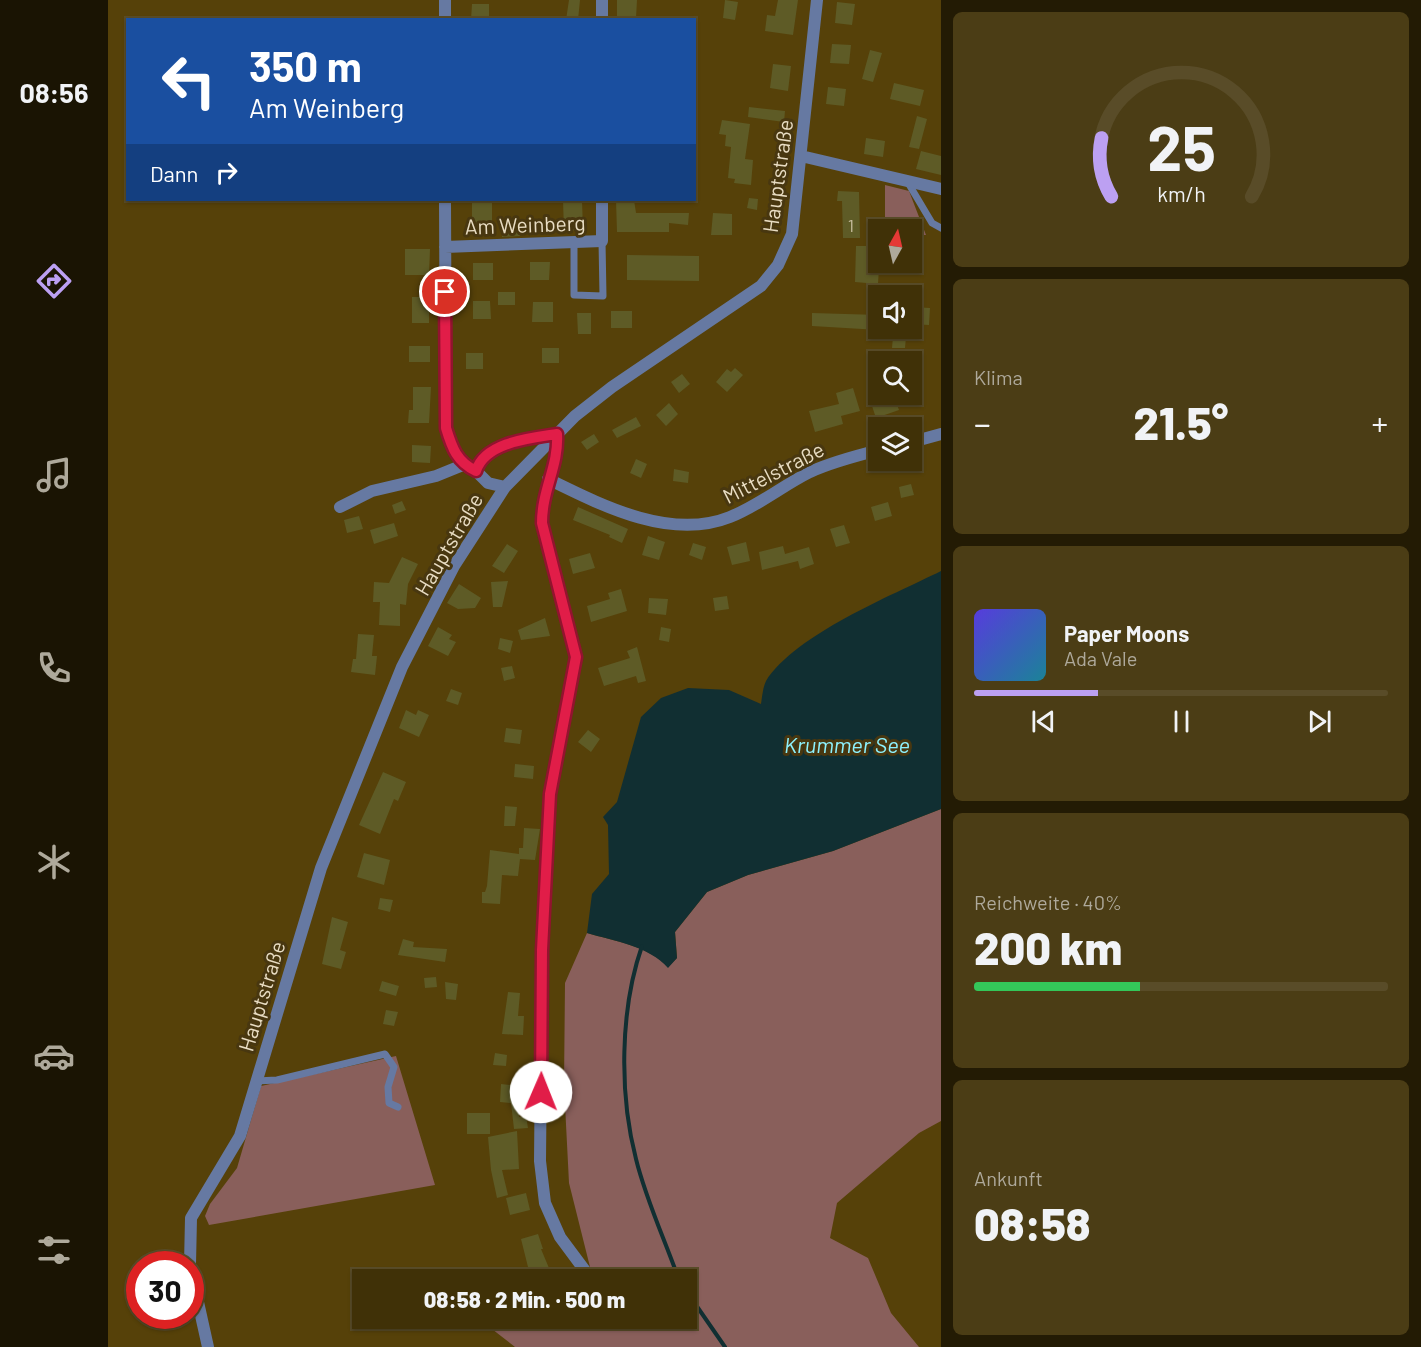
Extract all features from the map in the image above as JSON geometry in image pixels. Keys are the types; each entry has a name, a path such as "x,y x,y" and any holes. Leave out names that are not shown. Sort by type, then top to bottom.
{"street":[{"path":"445,0 445,18"},
{"path":"602,0 602,18"},
{"name":"Hauptstraße","path":"190,1251 191,1218 240,1136 247,1105 321,868 402,667 454,566 505,487 557,434 612,387 761,286 778,265 792,234 818,0"},
{"path":"801,156 941,189"},
{"name":"Am Weinberg","path":"445,201 446,428 451,444 463,465"},
{"name":"Am Weinberg","path":"445,247 602,241 602,201"},
{"path":"476,471 486,455 498,449 531,438 557,434 558,456 542,501 542,523 576,657 550,794 542,950 540,1161 545,1203 560,1237 584,1269"},
{"path":"922,439 941,434"},
{"name":"Mittelstraße","path":"548,479 647,520 679,525 708,524 748,509 811,472 839,460 868,453"},
{"path":"340,507 372,491 436,476 463,465 476,471 488,483 505,487"},
{"name":"Hauptstraße","path":"204,1329 208,1347"}],"lane":[{"path":"908,181 933,224 941,228"},
{"path":"574,242 574,295 603,296 602,241"},
{"path":"255,1081 277,1080 385,1054 394,1067 388,1087 389,1103 398,1107"}],"shaded area":[{"path":"885,185 909,191 920,219 885,219"},
{"path":"941,809 941,1121 919,1133 837,1203 830,1238 868,1258 891,1313 919,1347 515,1347 492,1329 697,1329 697,1269 590,1269 569,1183 564,1085 565,983 587,933 641,949 668,967 677,958 675,932 707,892 748,875 833,851"},
{"path":"396,1056 435,1185 209,1225 205,1216 210,1204 237,1168 261,1086"}],"water":[{"name":"Krummer See","path":"941,571 941,809 833,851 748,875 707,892 675,932 677,958 668,968 641,949 587,933 592,894 609,874 608,825 603,817 617,802 641,717 661,698 688,688 729,690 761,704 766,681 780,664 799,648 846,618"}],"building":[{"path":"569,0 580,0 578,18 566,18"},
{"path":"617,0 637,0 636,18 617,18"},
{"path":"725,0 738,2 735,20 723,18"},
{"path":"778,0 798,0 793,35 765,31 767,15 775,16"},
{"path":"837,2 855,4 852,25 835,23"},
{"path":"472,4 489,4 489,18 471,18"},
{"path":"832,44 851,45 849,64 830,63"},
{"path":"870,50 882,53 873,82 862,79"},
{"path":"773,64 791,66 788,91 770,88"},
{"path":"894,83 924,90 920,106 890,99"},
{"path":"828,87 846,89 844,106 826,104"},
{"path":"749,107 785,111 784,122 748,117"},
{"path":"917,116 927,119 919,149 909,147"},
{"path":"722,120 750,124 745,159 753,160 751,185 734,183 735,179 728,178 731,147 725,146 726,135 719,134"},
{"path":"866,138 885,141 883,157 864,154"},
{"path":"921,151 941,156 941,175 916,169"},
{"path":"838,191 859,192 860,238 843,238 842,201 837,201"},
{"path":"749,198 758,199 757,210 747,208"},
{"path":"472,201 492,201 492,224 472,225"},
{"path":"563,201 582,201 583,230 564,231"},
{"path":"616,201 634,201 636,213 689,213 688,225 669,223 669,232 617,232"},
{"path":"713,213 732,214 732,235 711,235"},
{"path":"502,223 520,223 520,236 502,237"},
{"path":"856,246 868,246 868,273 879,273 878,284 855,282"},
{"path":"405,249 430,249 429,275 405,275"},
{"path":"627,255 699,256 699,281 627,280"},
{"path":"530,262 550,262 549,280 530,280"},
{"path":"473,263 493,263 493,280 473,280"},
{"path":"498,292 515,292 515,305 498,305"},
{"path":"412,297 429,297 429,323 412,323"},
{"path":"473,301 490,301 491,319 473,319"},
{"path":"533,302 553,302 553,322 532,322"},
{"path":"922,308 930,308 929,325 922,325"},
{"path":"611,311 632,311 632,328 611,328"},
{"path":"577,313 591,313 591,334 578,334"},
{"path":"812,313 868,315 868,329 812,326"},
{"path":"893,339 906,339 905,348 892,348"},
{"path":"409,346 430,346 430,362 409,362"},
{"path":"542,348 559,348 559,363 542,363"},
{"path":"466,353 483,353 483,369 466,369"},
{"path":"735,368 743,375 727,392 716,382 727,369 731,372"},
{"path":"682,374 690,384 679,393 671,382"},
{"path":"413,387 431,387 429,423 408,423 409,410 413,410"},
{"path":"853,388 860,411 841,416 843,424 815,432 809,411 839,404 836,393"},
{"path":"669,403 678,414 666,426 656,415"},
{"path":"872,405 897,405 899,410 876,417"},
{"path":"636,417 641,426 617,438 612,430"},
{"path":"594,434 599,442 587,450 581,442"},
{"path":"412,445 431,446 430,463 412,462"},
{"path":"636,459 647,464 641,478 630,473"},
{"path":"674,469 689,472 688,483 673,481"},
{"path":"911,484 914,495 901,498 899,487"},
{"path":"402,501 406,510 395,514 392,505"},
{"path":"888,502 892,516 875,521 871,507"},
{"path":"578,507 628,529 622,543 609,537 610,535 573,520"},
{"path":"359,516 363,529 347,533 344,520"},
{"path":"394,523 398,536 374,544 370,530"},
{"path":"844,525 850,543 836,547 830,529"},
{"path":"648,536 665,542 659,560 642,555"},
{"path":"746,542 750,561 732,565 727,547"},
{"path":"693,543 706,547 702,560 689,555"},
{"path":"507,544 518,551 504,573 492,566"},
{"path":"783,546 785,554 809,547 814,564 800,569 798,561 762,570 759,552"},
{"path":"590,553 595,568 573,574 569,559"},
{"path":"402,557 418,564 408,584 406,605 400,604 400,626 379,625 380,602 373,602 374,582 389,583"},
{"path":"508,581 502,607 493,607 491,582"},
{"path":"459,584 481,598 475,608 458,609 447,603"},
{"path":"621,589 627,611 591,622 587,606 610,599 608,593"},
{"path":"727,596 729,609 715,611 713,598"},
{"path":"649,598 668,599 666,615 648,613"},
{"path":"545,618 550,636 521,640 518,630"},
{"path":"438,627 452,635 449,639 456,642 448,656 428,646"},
{"path":"661,627 671,629 669,642 659,640"},
{"path":"358,634 374,635 372,656 377,656 375,675 351,672 353,659 356,659"},
{"path":"500,638 513,641 510,653 498,649"},
{"path":"637,647 646,681 638,683 636,676 604,686 598,668 630,658 627,651"},
{"path":"512,666 515,678 504,681 501,668"},
{"path":"451,689 462,693 458,705 446,701"},
{"path":"406,710 416,715 418,710 429,715 419,737 399,728"},
{"path":"506,728 522,730 520,744 504,742"},
{"path":"588,730 600,739 591,752 578,742"},
{"path":"515,764 534,766 533,779 514,777"},
{"path":"383,772 406,782 398,801 394,799 380,834 359,825"},
{"path":"505,806 517,807 515,826 504,826"},
{"path":"524,828 540,829 535,860 520,859 518,876 502,875 500,904 482,903 482,892 485,892 487,886 490,850 519,854 519,848 523,848"},
{"path":"364,853 390,860 384,885 357,877"},
{"path":"380,898 393,900 390,912 378,909"},
{"path":"332,917 348,922 340,950 346,952 341,969 322,964"},
{"path":"403,939 414,942 413,947 447,949 445,962 398,955"},
{"path":"436,977 437,987 425,988 424,978"},
{"path":"382,981 399,986 396,996 379,991"},
{"path":"445,982 458,984 456,1000 446,999"},
{"path":"508,992 520,993 518,1016 524,1016 523,1035 502,1034"},
{"path":"386,1010 398,1012 394,1026 383,1024"},
{"path":"495,1053 507,1055 506,1066 493,1065"},
{"path":"501,1084 521,1086 519,1117 526,1116 528,1128 514,1129 511,1103 500,1102"},
{"path":"467,1113 490,1113 490,1134 467,1134"},
{"path":"517,1131 519,1169 502,1170 508,1195 497,1198 491,1170 488,1137"},
{"path":"526,1193 530,1210 510,1215 506,1198"},
{"path":"538,1234 549,1269 529,1269 521,1239"}],"waterway":[{"path":"642,946 629,997 626,1024 624,1052 627,1107 630,1134 640,1174 675,1269"},
{"path":"697,1306 725,1347"}],"route":[{"path":"445,292 446,428 451,444 463,465 476,471 486,455 498,449 531,438 557,434 558,456 542,501 542,523 546,545 575,643 576,657 550,794 542,950 541,1092"}]}
